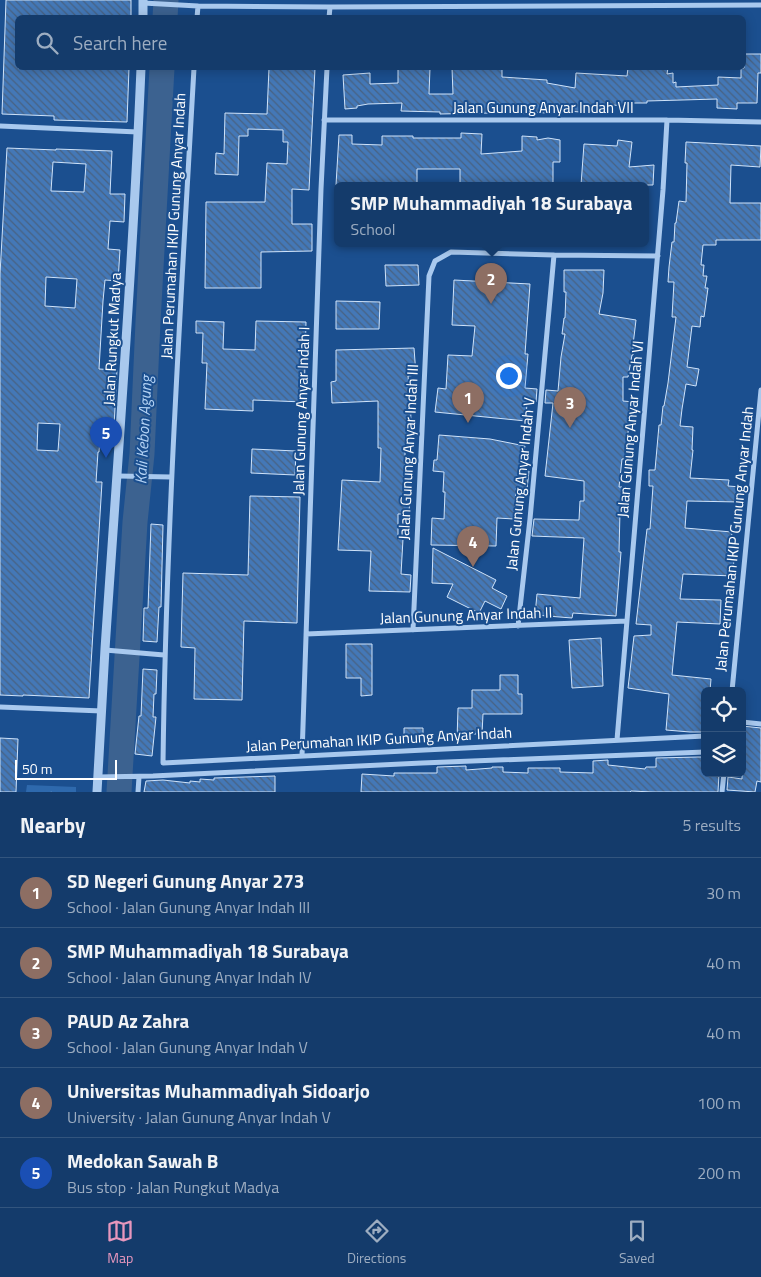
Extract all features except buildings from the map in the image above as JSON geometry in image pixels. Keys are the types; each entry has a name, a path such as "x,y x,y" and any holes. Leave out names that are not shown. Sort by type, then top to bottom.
{"street":[{"path":"143,15 143,1 158,4 198,6 330,7 761,5"},
{"path":"197,15 198,6"},
{"path":"329,15 330,7"},
{"name":"Jalan Rungkut Madya","path":"97,792 122,476 141,70"},
{"name":"Jalan Perumahan IKIP Gunung Anyar Indah","path":"194,70 171,477 164,655 163,763 701,736"},
{"name":"Jalan Gunung Anyar Indah I","path":"302,756 320,200 327,70"},
{"name":"Jalan Gunung Anyar Indah VII","path":"324,120 667,120 761,122"},
{"name":"Jalan Gunung Anyar Indah VI","path":"616,740 658,256 667,120"},
{"path":"0,126 138,132"},
{"name":"Jalan Gunung Anyar Indah III","path":"413,630 429,276 435,261 450,252 554,255"},
{"path":"554,255 658,256"},
{"name":"Jalan Gunung Anyar Indah V","path":"518,626 530,519 554,255"},
{"name":"Jalan Perumahan IKIP Gunung Anyar Indah","path":"732,687 761,390"},
{"path":"122,476 171,477"},
{"name":"Jalan Gunung Anyar Indah II","path":"306,634 626,621"},
{"path":"109,651 164,655"},
{"path":"0,707 102,711"},
{"path":"746,722 761,724"},
{"path":"98,778 701,752"},
{"path":"137,777 138,792"},
{"path":"722,792 724,777"}],"green space":[{"path":"27,785 76,787 76,792 26,792"}],"waterway":[{"name":"Kali Kebon Agung","path":"165,15 166,0"},
{"name":"Kali Kebon Agung","path":"119,792 135,522 142,454 162,70"}],"place":[{"name":"SMP Muhammadiyah 18 Surabaya","path":"491,304"},
{"name":"SD Negeri Gunung Anyar 273","path":"468,423"},
{"name":"PAUD Az Zahra","path":"570,428"},
{"name":"Medokan Sawah B","path":"106,458"},
{"name":"Universitas Muhammadiyah Sidoarjo","path":"473,567"}]}
